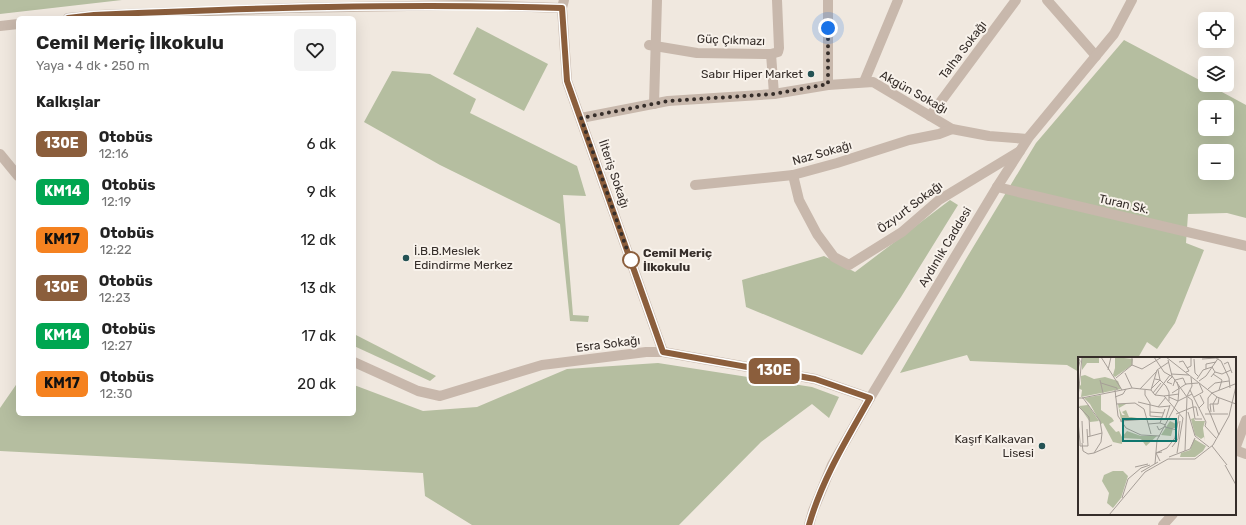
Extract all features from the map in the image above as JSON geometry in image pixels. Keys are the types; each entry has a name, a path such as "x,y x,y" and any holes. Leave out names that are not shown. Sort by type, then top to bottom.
{"street":[{"path":"654,104 652,46 657,0"},
{"path":"771,54 778,52 779,48 778,0"},
{"path":"828,0 828,84"},
{"path":"864,82 898,0"},
{"name":"Talha Sokağı","path":"930,116 1016,0"},
{"path":"1048,0 1096,56"},
{"name":"Aydınlık Caddesi","path":"809,525 813,511 832,465 870,398 997,186 1027,139 1114,34 1132,0"},
{"path":"85,16 289,8 563,4"},
{"name":"İlteriş Sokağı","path":"563,4 567,81 663,352"},
{"path":"0,26 16,24"},
{"name":"Güç Çıkmazı","path":"652,46 697,52 771,54 774,94"},
{"name":"Akgün Sokağı","path":"581,118 668,101 774,94 828,84 872,82 952,129 989,136 1027,139"},
{"name":"Naz Sokağı","path":"695,185 793,175 837,163 909,140 938,134 952,129"},
{"name":"Özyurt Sokağı","path":"793,175 799,200 817,234 834,257 849,265 902,232 940,200 1020,151"},
{"path":"0,154 16,174"},
{"name":"Turan Sk.","path":"997,186 1246,246"},
{"name":"Esra Sokağı","path":"356,363 418,391 440,396 542,365 646,352 663,352 815,379 870,398"},
{"path":"1236,446 1246,420"},
{"path":"1236,449 1246,454"},
{"path":"1163,525 1172,515"}],"green space":[{"path":"0,0 122,0 0,14"},
{"path":"477,27 548,64 524,111 453,74"},
{"path":"1124,40 1198,79 1198,92 1222,92 1246,105 1246,218 1227,213 1188,214 1186,243 1204,250 1175,323 1157,349 1147,342 1139,357 1078,357 1078,371 1067,365 970,361 967,355 900,373 966,259 1036,143"},
{"path":"392,71 430,74 476,99 470,113 577,166 586,196 563,195 573,315 589,316 588,322 570,321 560,224 440,165 364,122"},
{"path":"950,200 958,205 901,297 862,355 746,307 742,280 824,256 855,272"},
{"path":"356,335 436,376 430,381 356,347"},
{"path":"658,363 812,387 839,397 829,418 812,404 761,442 679,525 472,525 425,496 423,473 0,451 0,408 16,385 16,416 356,416 356,386 423,411 477,407 567,369"}],"bus line":[{"name":"130E","path":"85,16 289,8 467,5 562,8 567,81 663,352 815,379 870,398 832,465 813,511 809,525"}],"place":[{"name":"Sabır Hiper Market","path":"811,74"},
{"name":"İ.B.B.Meslek Edindirme Merkez","path":"406,258"},
{"name":"Cemil Meriç İlkokulu","path":"631,260"},
{"name":"Kaşıf Kalkavan Lisesi","path":"1042,446"}],"route":[{"path":"631,260 632,264 581,118 668,101 774,94 828,84 828,28"}]}
